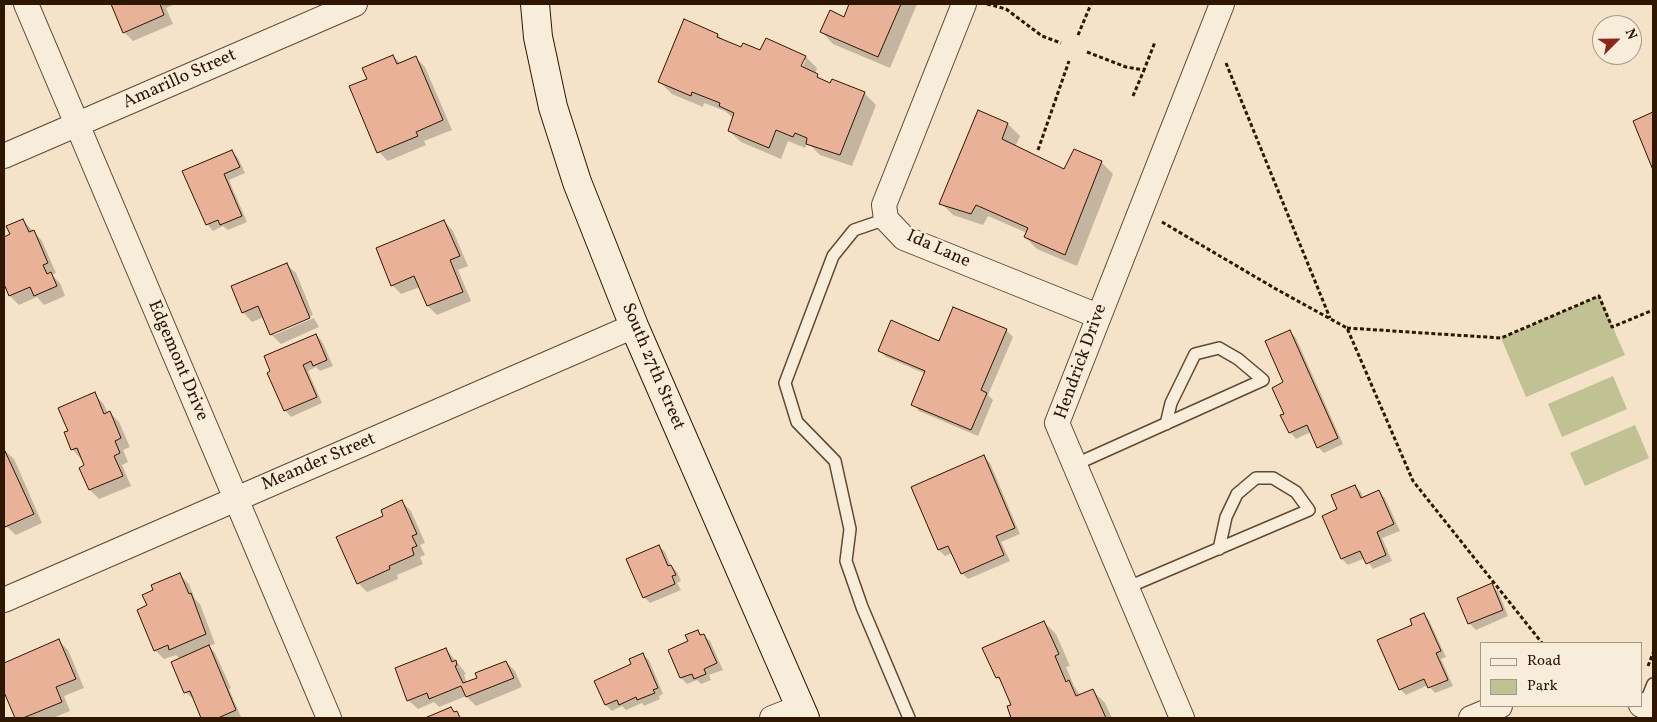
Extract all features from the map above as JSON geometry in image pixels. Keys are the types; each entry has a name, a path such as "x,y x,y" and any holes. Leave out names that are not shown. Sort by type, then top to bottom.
{"main road":[{"name":"South 27th Street","path":"534,4 538,37 553,107 577,182 634,326 802,712"}],"street":[{"name":"Edgemont Drive","path":"26,4 329,718"},
{"name":"Amarillo Street","path":"4,156 355,4"},
{"path":"886,219 884,205 964,4"},
{"name":"Hendrick Drive","path":"1182,718 1057,423 1222,4"},
{"name":"Ida Lane","path":"886,219 904,238 1098,316"},
{"name":"Meander Street","path":"4,600 634,326"},
{"path":"1471,718 1498,707"},
{"path":"772,718 802,712"}],"lane":[{"path":"886,219 854,230 832,256 785,383 797,422 835,461 850,529 846,561 862,607 909,718"},
{"path":"1074,465 1166,424 1263,380 1238,358 1219,348 1195,354 1171,402 1166,424"},
{"path":"1126,588 1218,549 1309,510 1296,492 1273,478 1256,478 1237,494 1226,518 1218,549"},
{"path":"1646,707 1653,684"}],"path":[{"path":"982,4 1006,9 1042,36 1061,43"},
{"path":"1078,35 1091,4"},
{"path":"1212,28 1330,319"},
{"path":"1133,96 1155,42"},
{"path":"1087,52 1126,67 1144,70"},
{"path":"1038,150 1069,61"},
{"path":"1140,209 1276,289 1347,328 1501,338 1599,296 1612,327 1653,310"},
{"path":"1347,328 1413,481 1541,642"}],"green space":[{"path":"1599,296 1625,355 1526,397 1501,338"},
{"path":"1613,376 1627,409 1562,437 1548,404"},
{"path":"1635,425 1649,458 1585,486 1570,453"}],"building":[{"path":"111,4 160,4 164,15 123,33"},
{"path":"849,4 901,4 878,57 820,32 830,10 844,17"},
{"path":"684,19 718,34 717,37 741,47 743,43 760,50 766,38 806,56 801,66 818,74 817,77 830,83 832,79 865,92 840,155 806,144 807,138 795,133 793,137 776,130 769,148 728,131 734,113 719,106 720,103 692,92 691,96 658,82"},
{"path":"393,55 397,64 416,56 443,120 416,132 418,136 377,153 349,86 367,79 362,68"},
{"path":"978,110 1008,123 1002,139 1064,169 1074,149 1102,161 1065,255 1024,237 1028,228 976,205 971,214 939,204"},
{"path":"1653,112 1653,170 1633,121"},
{"path":"232,150 240,167 224,174 242,216 220,225 218,220 206,225 182,171"},
{"path":"23,219 29,232 34,230 48,263 43,265 47,274 51,272 57,286 34,296 30,287 9,296 4,284 4,237 10,234 6,226"},
{"path":"444,220 460,256 450,260 463,292 427,306 414,276 391,286 376,248"},
{"path":"287,263 310,318 270,335 258,306 242,313 231,286"},
{"path":"953,307 1007,329 981,390 987,393 971,430 911,405 925,371 878,351 891,320 939,341"},
{"path":"1290,330 1338,438 1317,448 1307,425 1289,433 1280,415 1284,414 1272,388 1283,382 1265,341"},
{"path":"316,334 327,360 313,366 311,361 303,365 317,397 284,411 267,373 270,371 264,356"},
{"path":"95,392 104,414 110,411 121,438 115,441 120,453 114,456 123,476 89,490 79,468 84,465 77,448 71,450 64,432 68,431 58,408"},
{"path":"4,449 34,514 5,527 4,523"},
{"path":"984,455 1015,528 996,536 1004,555 961,574 948,546 938,550 911,487"},
{"path":"1355,485 1361,498 1379,490 1394,524 1377,532 1386,555 1366,564 1360,551 1341,559 1322,516 1337,509 1331,495"},
{"path":"402,500 417,534 412,536 417,546 412,548 414,555 389,566 390,569 357,584 336,537 383,516 381,510"},
{"path":"659,545 668,566 671,565 676,575 672,576 675,584 643,598 626,559"},
{"path":"180,573 189,594 191,593 206,634 169,650 168,645 154,651 137,610 147,605 142,595 153,590 151,585"},
{"path":"1492,583 1503,610 1468,624 1457,598"},
{"path":"1424,613 1441,651 1436,653 1448,680 1428,688 1424,679 1399,690 1377,640 1412,625 1410,619"},
{"path":"1044,621 1059,654 1055,656 1066,682 1069,680 1076,696 1093,689 1106,718 1011,718 1007,706 1011,705 999,677 996,678 982,648"},
{"path":"698,630 700,635 704,634 717,663 704,669 706,674 694,679 692,674 680,678 668,650 688,641 685,635"},
{"path":"59,639 76,679 56,687 62,702 23,718 15,718 4,692 4,663"},
{"path":"209,645 236,710 218,718 201,718 190,691 184,693 171,662"},
{"path":"446,648 452,662 456,660 457,665 455,666 463,683 477,678 475,673 506,661 514,678 466,697 461,686 429,699 427,693 407,701 395,668"},
{"path":"643,653 658,688 653,690 655,693 637,700 636,697 619,705 617,700 605,705 594,681 631,664 629,659"},
{"path":"451,707 454,712 457,711 460,718 425,718"}]}
